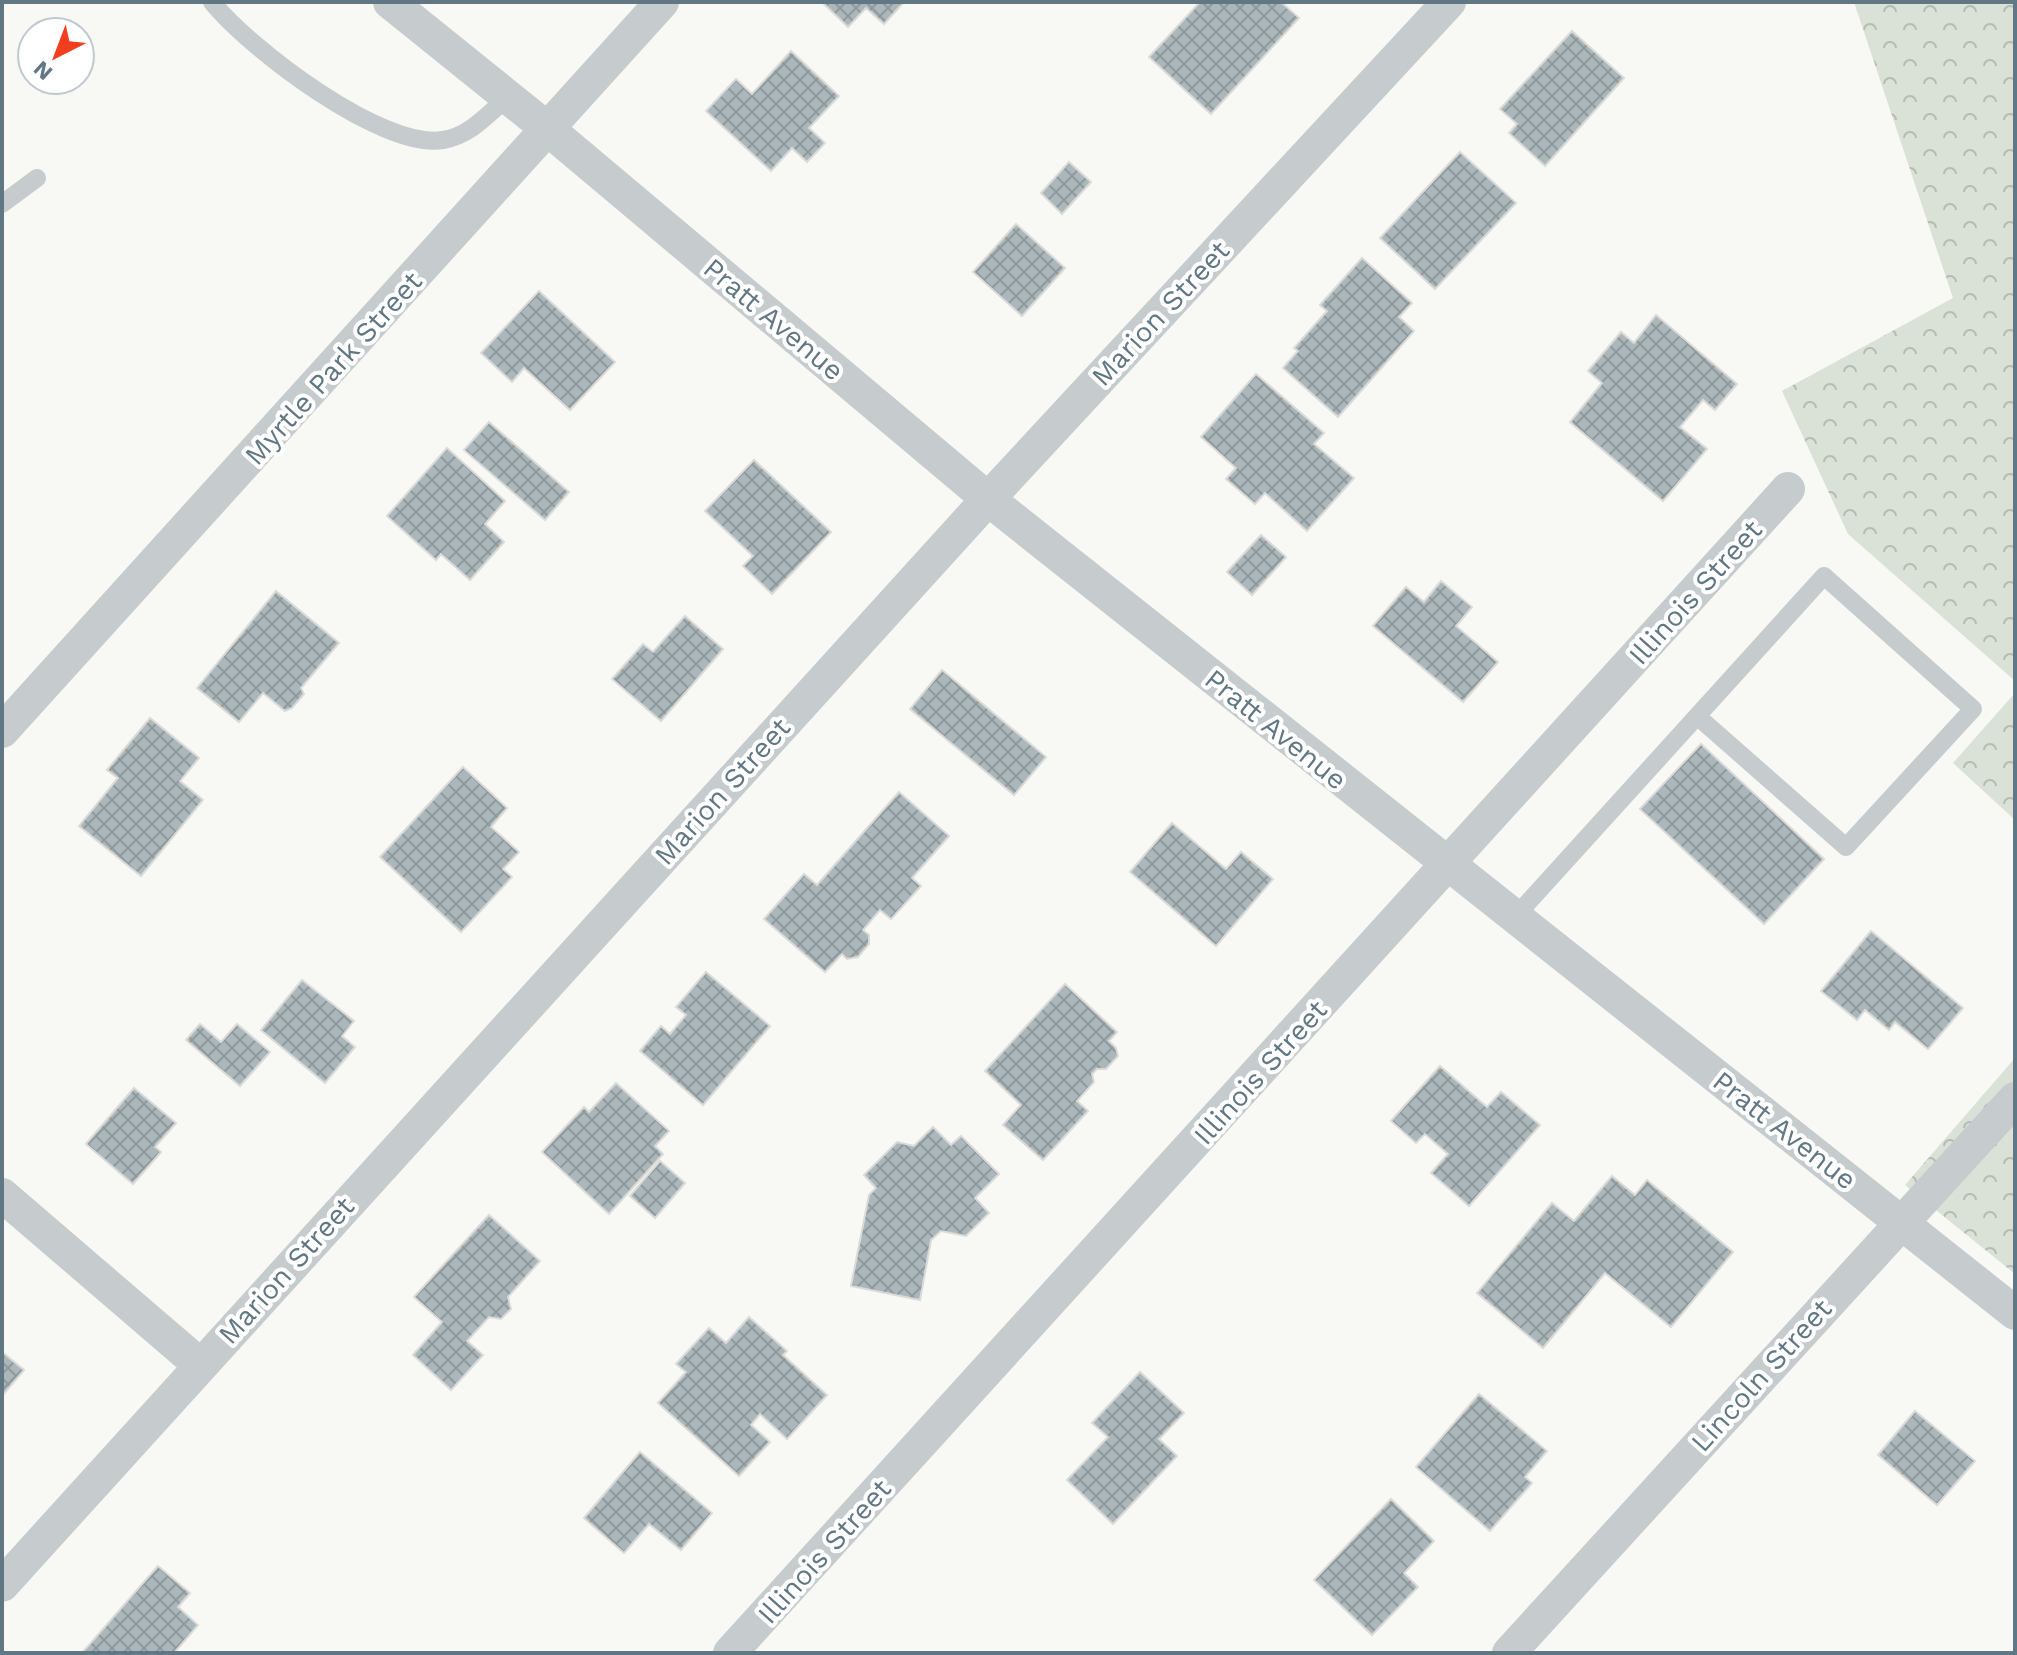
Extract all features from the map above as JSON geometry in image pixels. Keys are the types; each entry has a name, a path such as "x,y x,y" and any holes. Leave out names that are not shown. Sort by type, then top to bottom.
{"street":[{"name":"Pratt Avenue","path":"390,2 549,130 988,499 2015,1313"},
{"name":"Myrtle Park Street","path":"2,731 662,2"},
{"name":"Marion Street","path":"2,1585 988,499 1449,2"},
{"name":"Illinois Street","path":"730,1653 1788,489"},
{"name":"Lincoln Street","path":"1509,1653 1901,1220 2015,1099"},
{"path":"2,1195 200,1365"}],"lane":[{"path":"212,2 234,29 283,70 380,126 422,141 444,140 470,131 508,97"},
{"path":"2,204 37,178"},
{"path":"1514,918 1697,716 1824,576 1973,709 1846,847 1697,716"}],"green space":[{"path":"1854,2 2015,2 2015,681 1848,534 1782,391 1953,298"},
{"path":"2015,693 2015,820 1953,763"},
{"path":"2015,1058 2015,1274 1905,1185"}],"building":[{"path":"822,2 904,2 884,24 866,8 848,27"},
{"path":"1200,2 1281,2 1299,18 1211,114 1149,57"},
{"path":"1572,31 1624,78 1545,166 1509,133 1517,124 1500,109"},
{"path":"791,51 839,96 809,128 825,143 807,162 792,148 771,171 706,111 736,79 752,94"},
{"path":"1460,152 1516,203 1435,289 1380,238"},
{"path":"1069,162 1091,182 1062,214 1041,193"},
{"path":"1016,224 1065,268 1022,316 973,272"},
{"path":"1362,258 1412,303 1399,317 1414,331 1338,417 1283,368 1298,351 1294,348 1327,311 1320,305"},
{"path":"539,291 615,362 570,410 524,368 512,382 481,353"},
{"path":"1656,315 1737,384 1715,410 1703,400 1680,427 1707,449 1663,501 1570,422 1602,383 1588,371 1621,332 1634,343"},
{"path":"1256,374 1324,433 1314,444 1354,478 1307,531 1265,493 1255,504 1226,479 1236,468 1201,437"},
{"path":"489,422 569,492 545,520 464,450"},
{"path":"447,448 505,501 485,524 504,542 470,580 441,554 436,560 387,516"},
{"path":"754,460 831,532 772,594 743,566 753,556 705,511"},
{"path":"1261,535 1286,557 1252,595 1227,572"},
{"path":"1441,581 1472,607 1456,626 1498,662 1463,702 1373,626 1406,587 1424,602"},
{"path":"276,591 339,643 301,688 304,694 292,708 285,711 263,693 239,722 197,688"},
{"path":"685,616 723,649 661,721 612,679 643,644 653,652"},
{"path":"942,670 1046,757 1014,795 910,709"},
{"path":"150,718 199,758 180,781 203,800 141,876 79,826 118,778 107,770"},
{"path":"1701,744 1824,859 1764,924 1640,809"},
{"path":"463,767 507,808 491,827 519,852 503,869 512,877 461,932 380,857"},
{"path":"899,792 949,836 912,878 921,886 891,919 880,910 863,930 869,935 869,944 858,957 847,959 842,954 825,972 764,919 804,874 817,885"},
{"path":"1172,823 1226,869 1241,852 1273,879 1216,946 1130,872"},
{"path":"1871,931 1963,1008 1928,1049 1895,1022 1889,1030 1865,1010 1857,1020 1821,991"},
{"path":"706,972 770,1026 703,1105 640,1051 661,1026 670,1034 686,1015 676,1007"},
{"path":"302,980 354,1021 342,1036 355,1047 325,1083 261,1030"},
{"path":"1065,984 1117,1032 1109,1041 1116,1048 1118,1056 1106,1069 1097,1069 1092,1074 1094,1082 1077,1101 1088,1111 1043,1160 1003,1125 1021,1105 985,1071"},
{"path":"200,1024 221,1042 237,1024 270,1052 240,1086 186,1040"},
{"path":"1440,1066 1487,1107 1501,1092 1540,1125 1469,1206 1431,1173 1448,1154 1425,1134 1416,1143 1391,1121"},
{"path":"616,1083 669,1131 655,1146 663,1154 609,1214 542,1152 584,1107 589,1112"},
{"path":"134,1088 176,1123 155,1147 161,1152 133,1184 86,1144"},
{"path":"933,1127 951,1145 961,1136 999,1174 975,1198 989,1213 966,1236 941,1231 931,1240 920,1300 851,1286 869,1195 876,1188 864,1175 897,1142 914,1146"},
{"path":"660,1161 685,1183 655,1218 630,1196"},
{"path":"1612,1176 1635,1195 1647,1180 1733,1252 1671,1327 1605,1273 1543,1348 1477,1293 1552,1203 1574,1221"},
{"path":"489,1215 540,1261 508,1297 511,1309 501,1319 489,1317 467,1341 483,1355 451,1390 413,1355 442,1322 414,1297"},
{"path":"749,1317 787,1351 783,1355 827,1395 787,1439 760,1414 751,1425 770,1442 739,1476 658,1403 686,1372 676,1364 709,1328 726,1343"},
{"path":"2,1352 24,1370 2,1396"},
{"path":"1140,1372 1184,1413 1159,1439 1177,1456 1113,1524 1067,1480 1108,1437 1092,1423"},
{"path":"1479,1394 1547,1451 1525,1477 1532,1483 1490,1531 1416,1467"},
{"path":"1915,1411 1975,1461 1937,1505 1878,1455"},
{"path":"640,1452 712,1513 681,1550 649,1524 624,1553 584,1518"},
{"path":"1391,1499 1434,1541 1404,1573 1418,1587 1372,1635 1314,1580"},
{"path":"158,1566 190,1593 178,1607 198,1625 174,1653 82,1653"}]}
